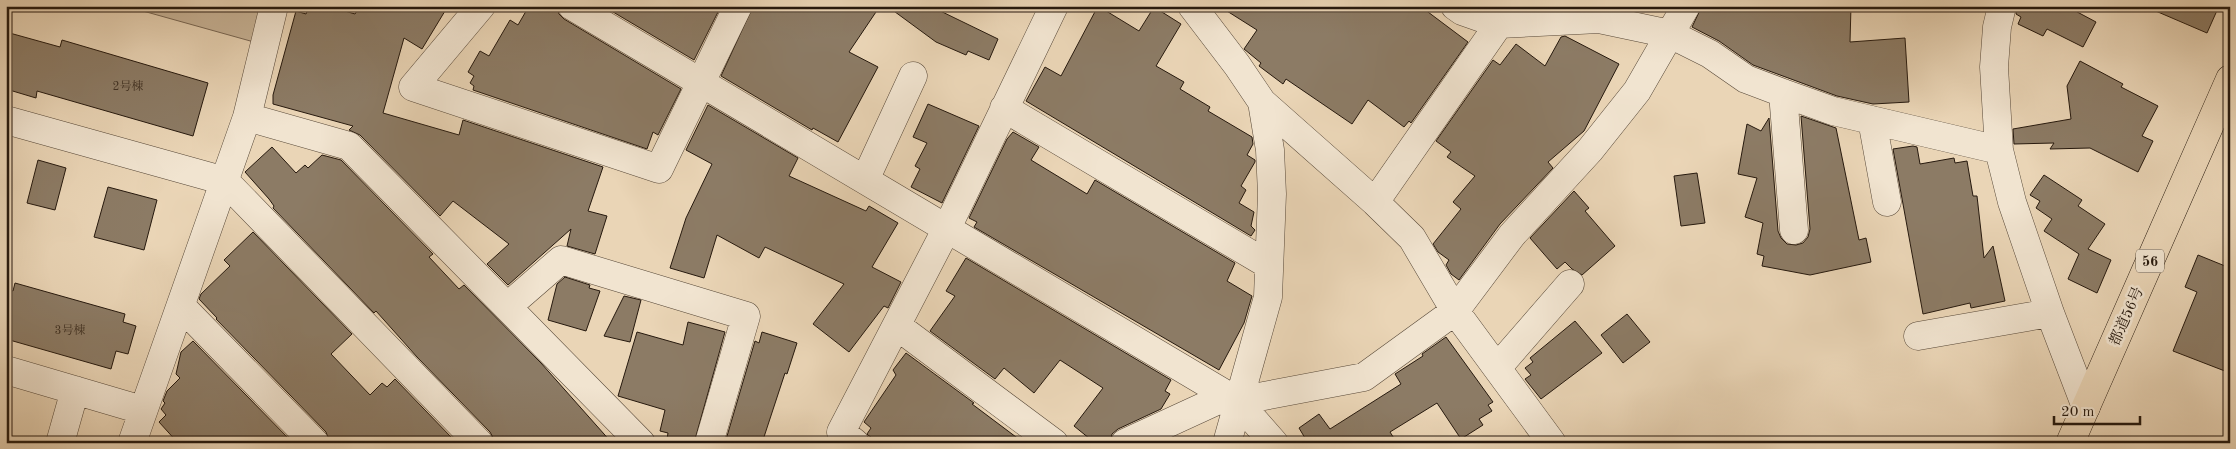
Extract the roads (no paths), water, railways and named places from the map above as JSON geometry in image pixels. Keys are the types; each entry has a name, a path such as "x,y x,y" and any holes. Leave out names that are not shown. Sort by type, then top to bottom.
{"main road":[{"name":"都道56号","path":"2070,443 2230,79"}],"street":[{"path":"6,370 75,390 141,431 181,306 247,117 274,6"},
{"path":"481,6 413,87 659,169 738,6"},
{"path":"572,6 1232,399 1274,443"},
{"path":"855,443 841,432 947,228 1054,6"},
{"path":"1192,6 1262,102 1375,202 1412,238 1455,311 1552,443"},
{"path":"1455,6 1462,12 1520,17 1599,19 1670,34 1710,54 1746,79 1833,111 1999,150"},
{"path":"1124,443 1232,399 1364,377 1455,311 1512,235 1590,150 1637,91 1686,6"},
{"path":"2002,6 1997,27 1994,67 1999,150 2012,202 2050,313 2086,407"},
{"path":"1375,202 1520,17"},
{"path":"865,180 913,76"},
{"path":"1783,93 1794,230"},
{"path":"1227,443 1232,399 1268,297 1272,194 1270,150 1262,102"},
{"path":"1004,108 1269,265"},
{"path":"247,117 349,146 642,443"},
{"path":"6,120 225,181 479,443"},
{"path":"1872,120 1887,202"},
{"path":"508,306 561,260 746,316 709,443"},
{"path":"1497,368 1570,284"},
{"path":"181,306 315,443"},
{"path":"1918,336 2050,313"},
{"path":"897,326 1054,443"},
{"path":"60,443 75,390"}]}
